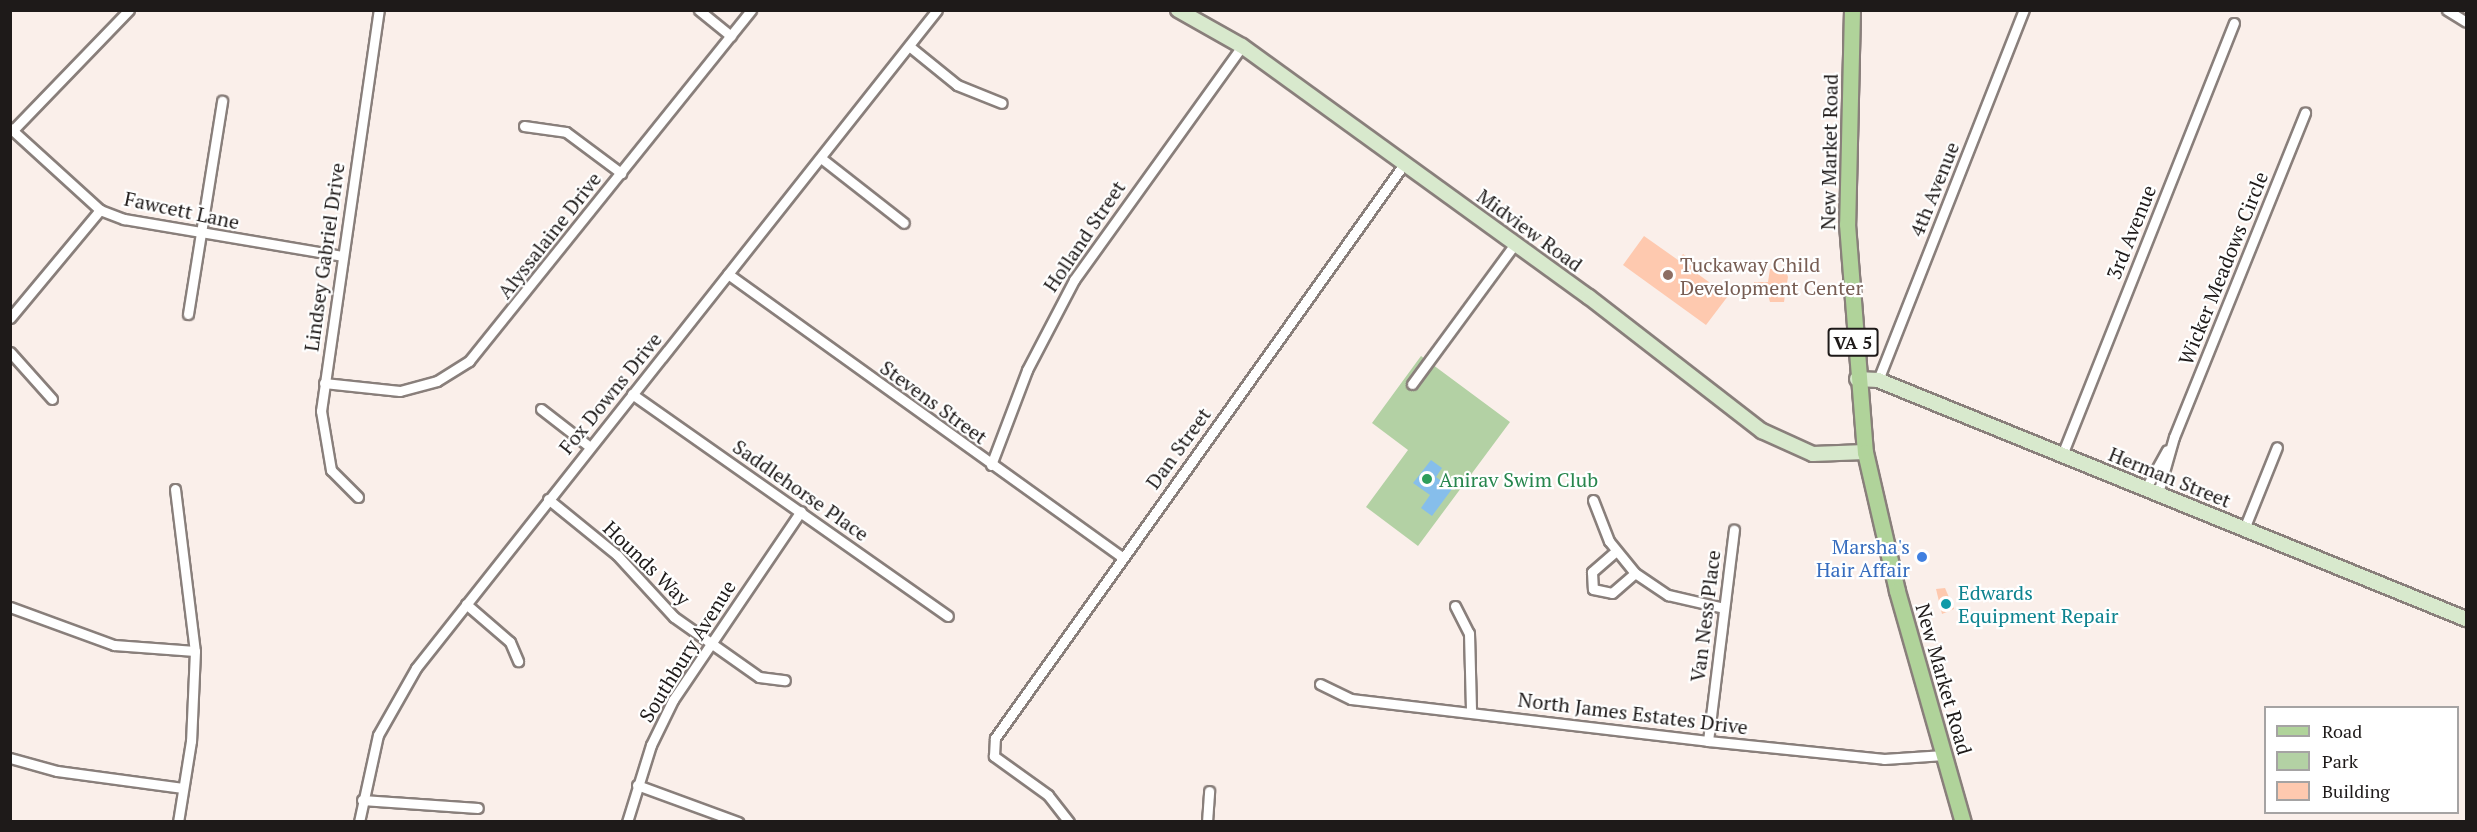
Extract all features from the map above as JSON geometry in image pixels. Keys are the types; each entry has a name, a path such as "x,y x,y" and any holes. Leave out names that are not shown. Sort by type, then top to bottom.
{"main road":[{"name":"New Market Road","path":"1852,10 1847,224 1857,379 1865,452 1888,558 1963,822"}],"street":[{"path":"12,129 129,10"},
{"name":"Lindsey Gabriel Drive","path":"358,497 336,477 327,458 321,421 324,383 379,10"},
{"path":"699,10 731,36"},
{"name":"Alyssalaine Drive","path":"324,383 400,391 460,369 488,341 751,10"},
{"name":"Fox Downs Drive","path":"359,822 367,768 391,708 466,604 548,499 937,10"},
{"name":"Midview Road","path":"1178,10 1242,46 1515,244 1771,436 1813,454 1865,452"},
{"name":"4th Avenue","path":"1878,380 2024,10"},
{"path":"2447,10 2466,22"},
{"name":"3rd Avenue","path":"2062,455 2234,23"},
{"path":"909,46 957,85 1002,103"},
{"name":"Holland Street","path":"991,465 1028,370 1074,280 1242,46"},
{"path":"188,314 203,235 222,101"},
{"name":"Wicker Meadows Circle","path":"2152,490 2305,112"},
{"path":"524,126 566,132 621,173"},
{"name":"Fawcett Lane","path":"12,129 100,210 203,235 342,256"},
{"path":"820,158 904,223"},
{"name":"Dan Street","path":"1069,822 1048,795 996,758 993,750 1001,729 1121,556 1404,164"},
{"path":"10,318 100,210"},
{"path":"1412,384 1515,244"},
{"name":"Stevens Street","path":"728,274 991,465 1121,556"},
{"path":"10,352 52,399"},
{"name":"Herman Street","path":"1857,379 1878,380 2466,619"},
{"name":"Saddlehorse Place","path":"632,394 948,616"},
{"path":"541,409 590,447"},
{"path":"2244,529 2277,447"},
{"path":"175,489 195,651 178,822"},
{"name":"Hounds Way","path":"548,499 617,555 674,617 759,676 785,680"},
{"path":"1593,500 1616,551 1635,573 1668,595 1724,608"},
{"name":"Southbury Avenue","path":"627,822 637,785 673,700 710,641 801,511"},
{"name":"Van Ness Place","path":"1708,741 1734,531"},
{"path":"1616,551 1592,572 1593,589 1612,593 1635,573"},
{"path":"466,604 510,642 518,661"},
{"path":"1455,606 1469,633 1471,712"},
{"path":"10,607 107,643 195,651"},
{"name":"North James Estates Drive","path":"1320,684 1350,699 1708,741 1884,759 1944,755"},
{"path":"10,758 57,771 183,788"},
{"path":"637,785 738,822"},
{"path":"1207,822 1209,791"},
{"path":"362,800 477,808"}],"green space":[{"name":"Anirav Swim Club","path":"1421,356 1510,422 1418,546 1366,507 1408,450 1372,423"}],"water":[{"path":"1431,460 1442,468 1436,477 1452,489 1432,516 1421,508 1430,495 1413,483"}],"building":[{"name":"Tuckaway Child Development Center","path":"1644,236 1678,260 1683,254 1696,263 1691,269 1728,296 1706,325 1623,265"},
{"path":"1770,269 1785,269 1788,277 1784,302 1770,302 1767,292 1754,291 1754,282 1768,282"},
{"name":"Edwards Equipment Repair","path":"1945,588 1954,609 1942,614 1936,589"}],"place":[{"name":"Tuckaway Child Development Center","path":"1668,275"},
{"name":"Anirav Swim Club","path":"1427,479"},
{"name":"Marsha's Hair Affair","path":"1922,557"},
{"name":"Edwards Equipment Repair","path":"1946,604"}]}
